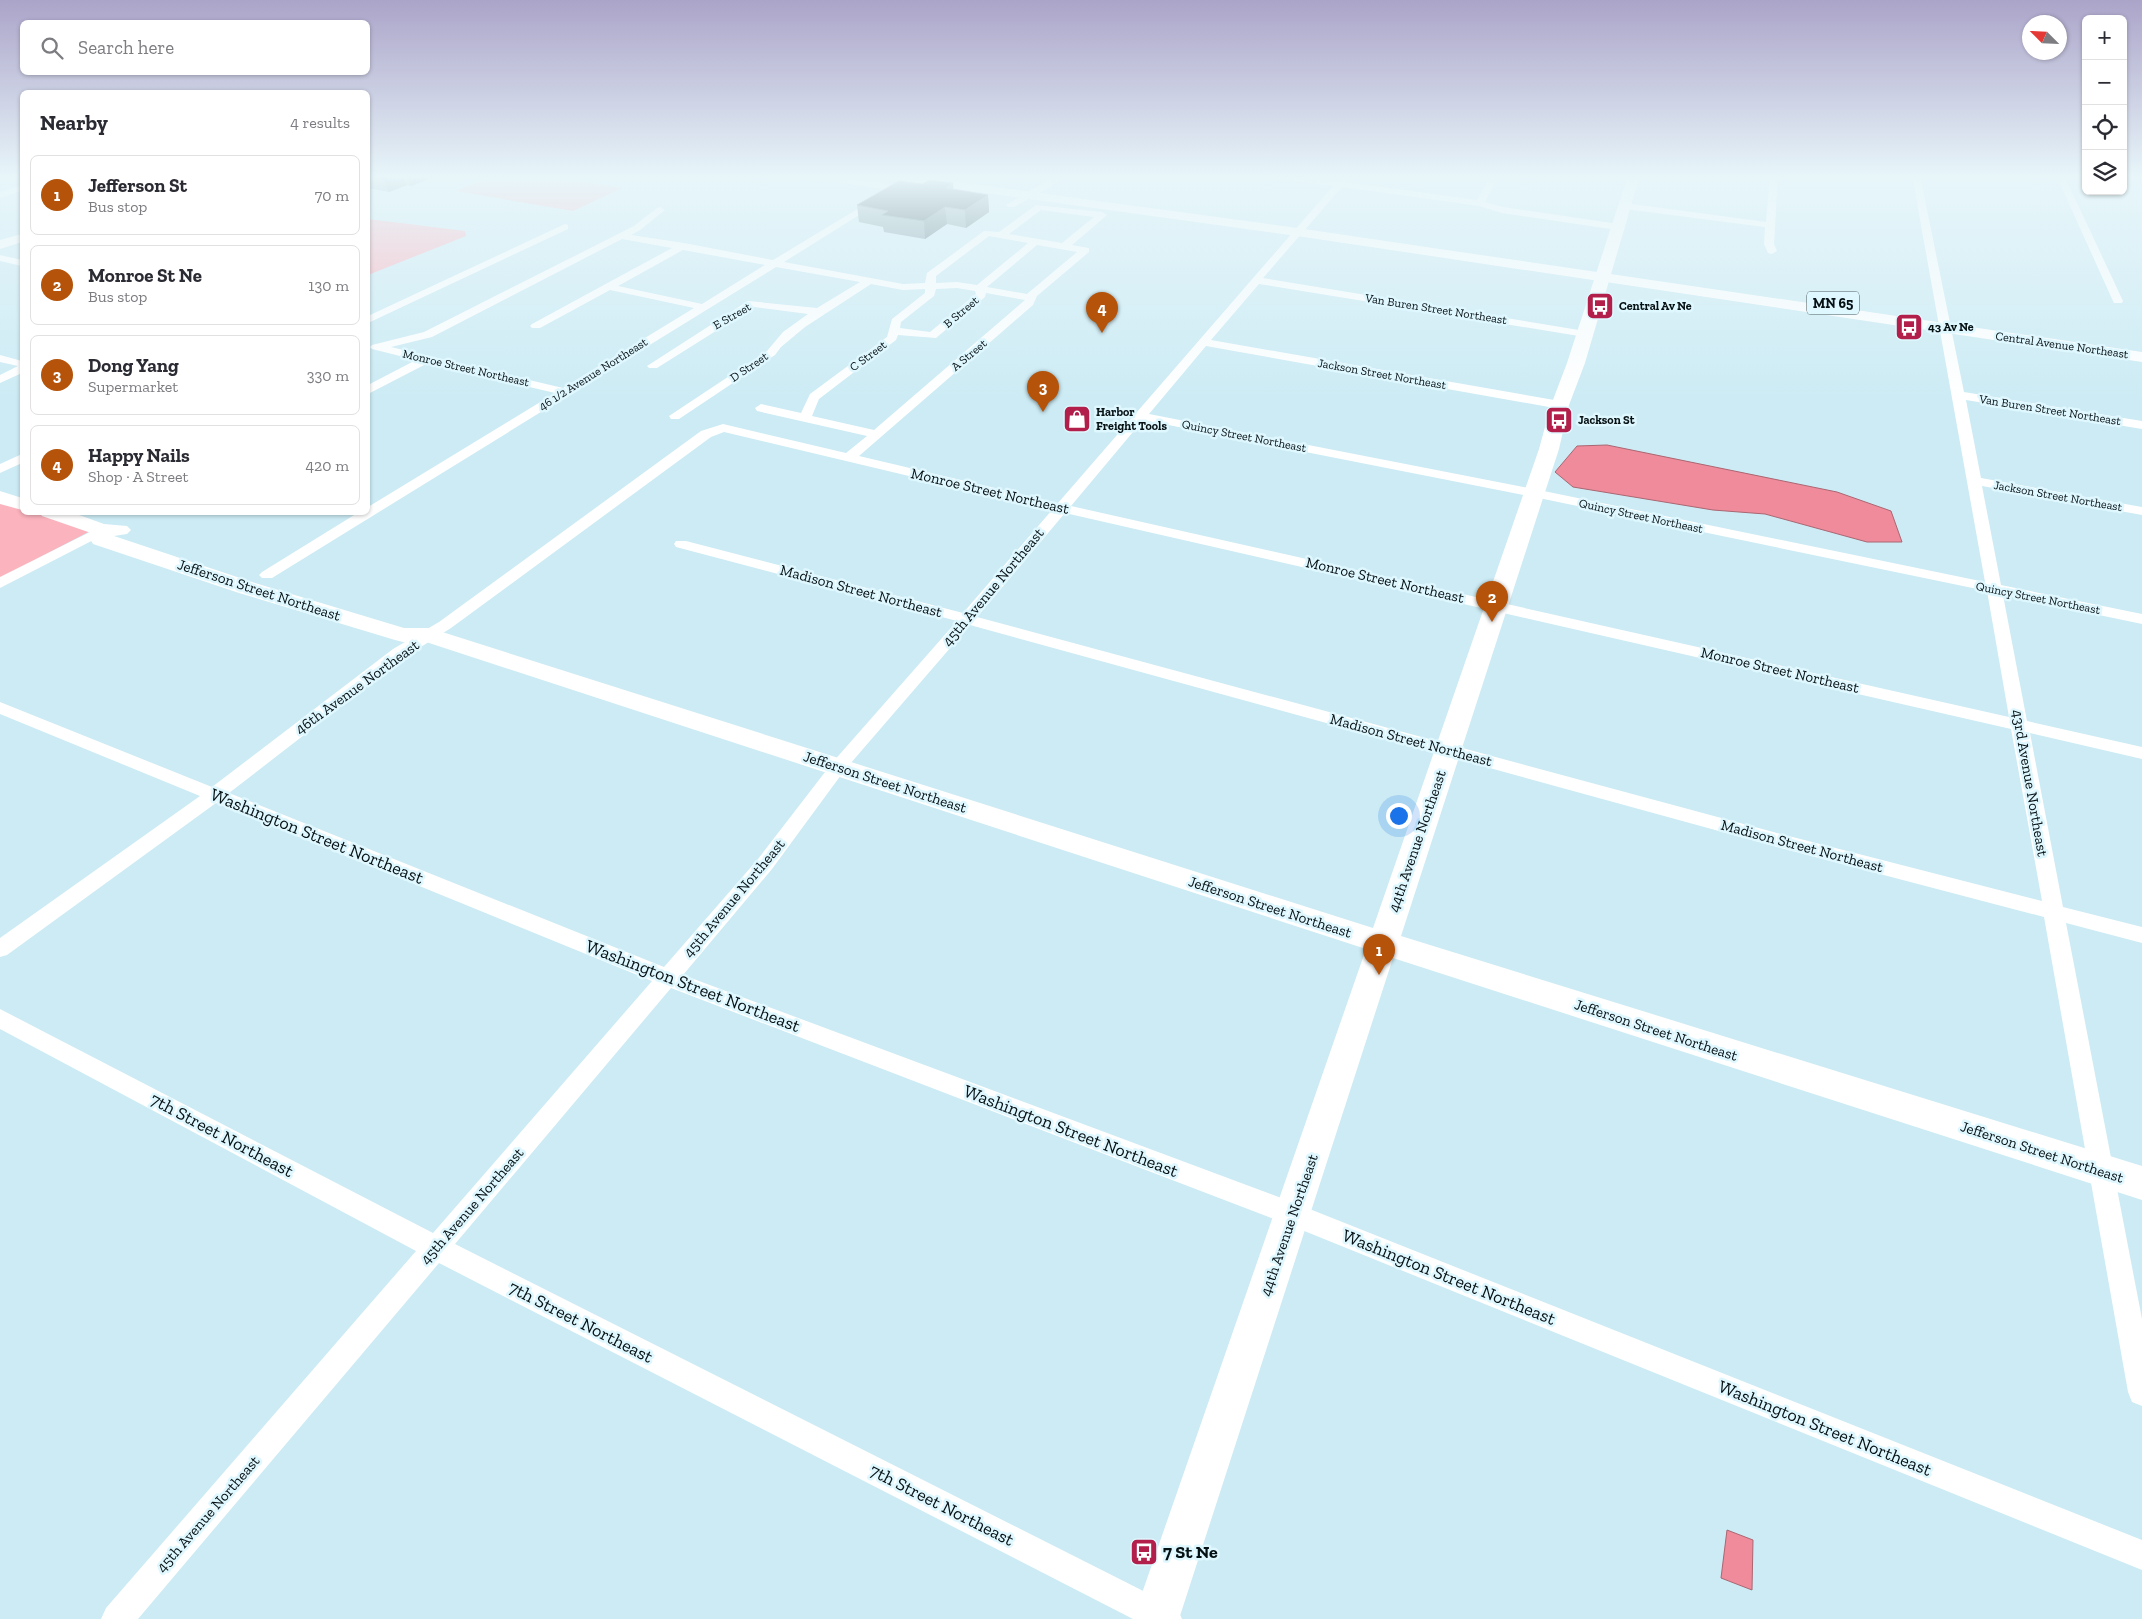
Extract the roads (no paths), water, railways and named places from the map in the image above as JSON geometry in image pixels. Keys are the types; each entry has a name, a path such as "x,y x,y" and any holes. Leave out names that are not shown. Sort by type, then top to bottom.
{"street":[{"path":"370,319 515,251"},
{"path":"372,346 428,335 592,251"},
{"path":"536,326 676,251"},
{"path":"708,251 911,288 957,285 1031,298"},
{"name":"46 1/2 Avenue Northeast","path":"370,512 794,251"},
{"name":"C Street","path":"805,418 814,397 892,338 896,321 930,294 931,275 964,251"},
{"name":"B Street","path":"894,331 932,336 981,295 980,289 984,283 1024,251"},
{"name":"A Street","path":"849,458 1029,303 1032,295 1084,251"},
{"name":"45th Avenue Northeast","path":"117,1619 765,864 838,767 967,619 1281,251"},
{"name":"Central Avenue Northeast","path":"1445,251 1946,324 2142,350"},
{"name":"44th Avenue Northeast","path":"1160,1618 1292,1214 1534,493 1560,405 1611,251"},
{"name":"43rd Avenue Northeast","path":"1931,251 2142,1392"},
{"path":"2095,251 2118,301"},
{"path":"0,258 20,263"},
{"name":"D Street","path":"675,416 771,353 775,344 788,333 869,280"},
{"name":"Van Buren Street Northeast","path":"1256,280 1585,334"},
{"path":"608,287 703,307"},
{"name":"E Street","path":"653,366 752,303 822,312"},
{"name":"Central Avenue Northeast","path":"1946,324 2142,357"},
{"name":"Jackson Street Northeast","path":"1204,342 1560,405"},
{"name":"Monroe Street Northeast","path":"372,346 565,392"},
{"path":"0,358 20,363"},
{"path":"370,389 426,359"},
{"path":"0,379 20,370"},
{"name":"Van Buren Street Northeast","path":"1959,395 2142,425"},
{"path":"761,408 875,434"},
{"name":"Quincy Street Northeast","path":"1140,416 1534,493 2142,619"},
{"name":"Monroe Street Northeast","path":"716,429 729,429 1060,508 1496,605 2142,753"},
{"name":"46th Avenue Northeast","path":"0,949 214,795 398,652 445,625 706,434 716,429"},
{"path":"0,469 20,459"},
{"name":"Jackson Street Northeast","path":"1975,481 2142,511"},
{"path":"0,496 20,503"},
{"name":"Jefferson Street Northeast","path":"58,515 102,530 119,530 267,575 418,625 428,635"},
{"name":"46 1/2 Avenue Northeast","path":"267,575 365,515"},
{"path":"0,583 102,530"},
{"name":"Jefferson Street Northeast","path":"102,530 101,539 247,588 404,635 428,635 1383,943 2142,1183"},
{"name":"Madison Street Northeast","path":"681,544 967,619 1777,840 2142,935"},
{"name":"Washington Street Northeast","path":"0,708 668,978 1292,1214 2142,1555"},
{"name":"7th Street Northeast","path":"0,1018 436,1248 1160,1618"}],"place":[{"name":"Central Av Ne","path":"1600,306"},
{"name":"43 Av Ne","path":"1909,327"},
{"name":"Happy Nails","path":"1102,333"},
{"name":"Dong Yang","path":"1043,412"},
{"name":"Harbor Freight Tools","path":"1077,419"},
{"name":"Jackson St","path":"1559,420"},
{"name":"Monroe St Ne","path":"1492,622"},
{"name":"Jefferson St","path":"1379,975"},
{"name":"7 St Ne","path":"1144,1552"}]}
